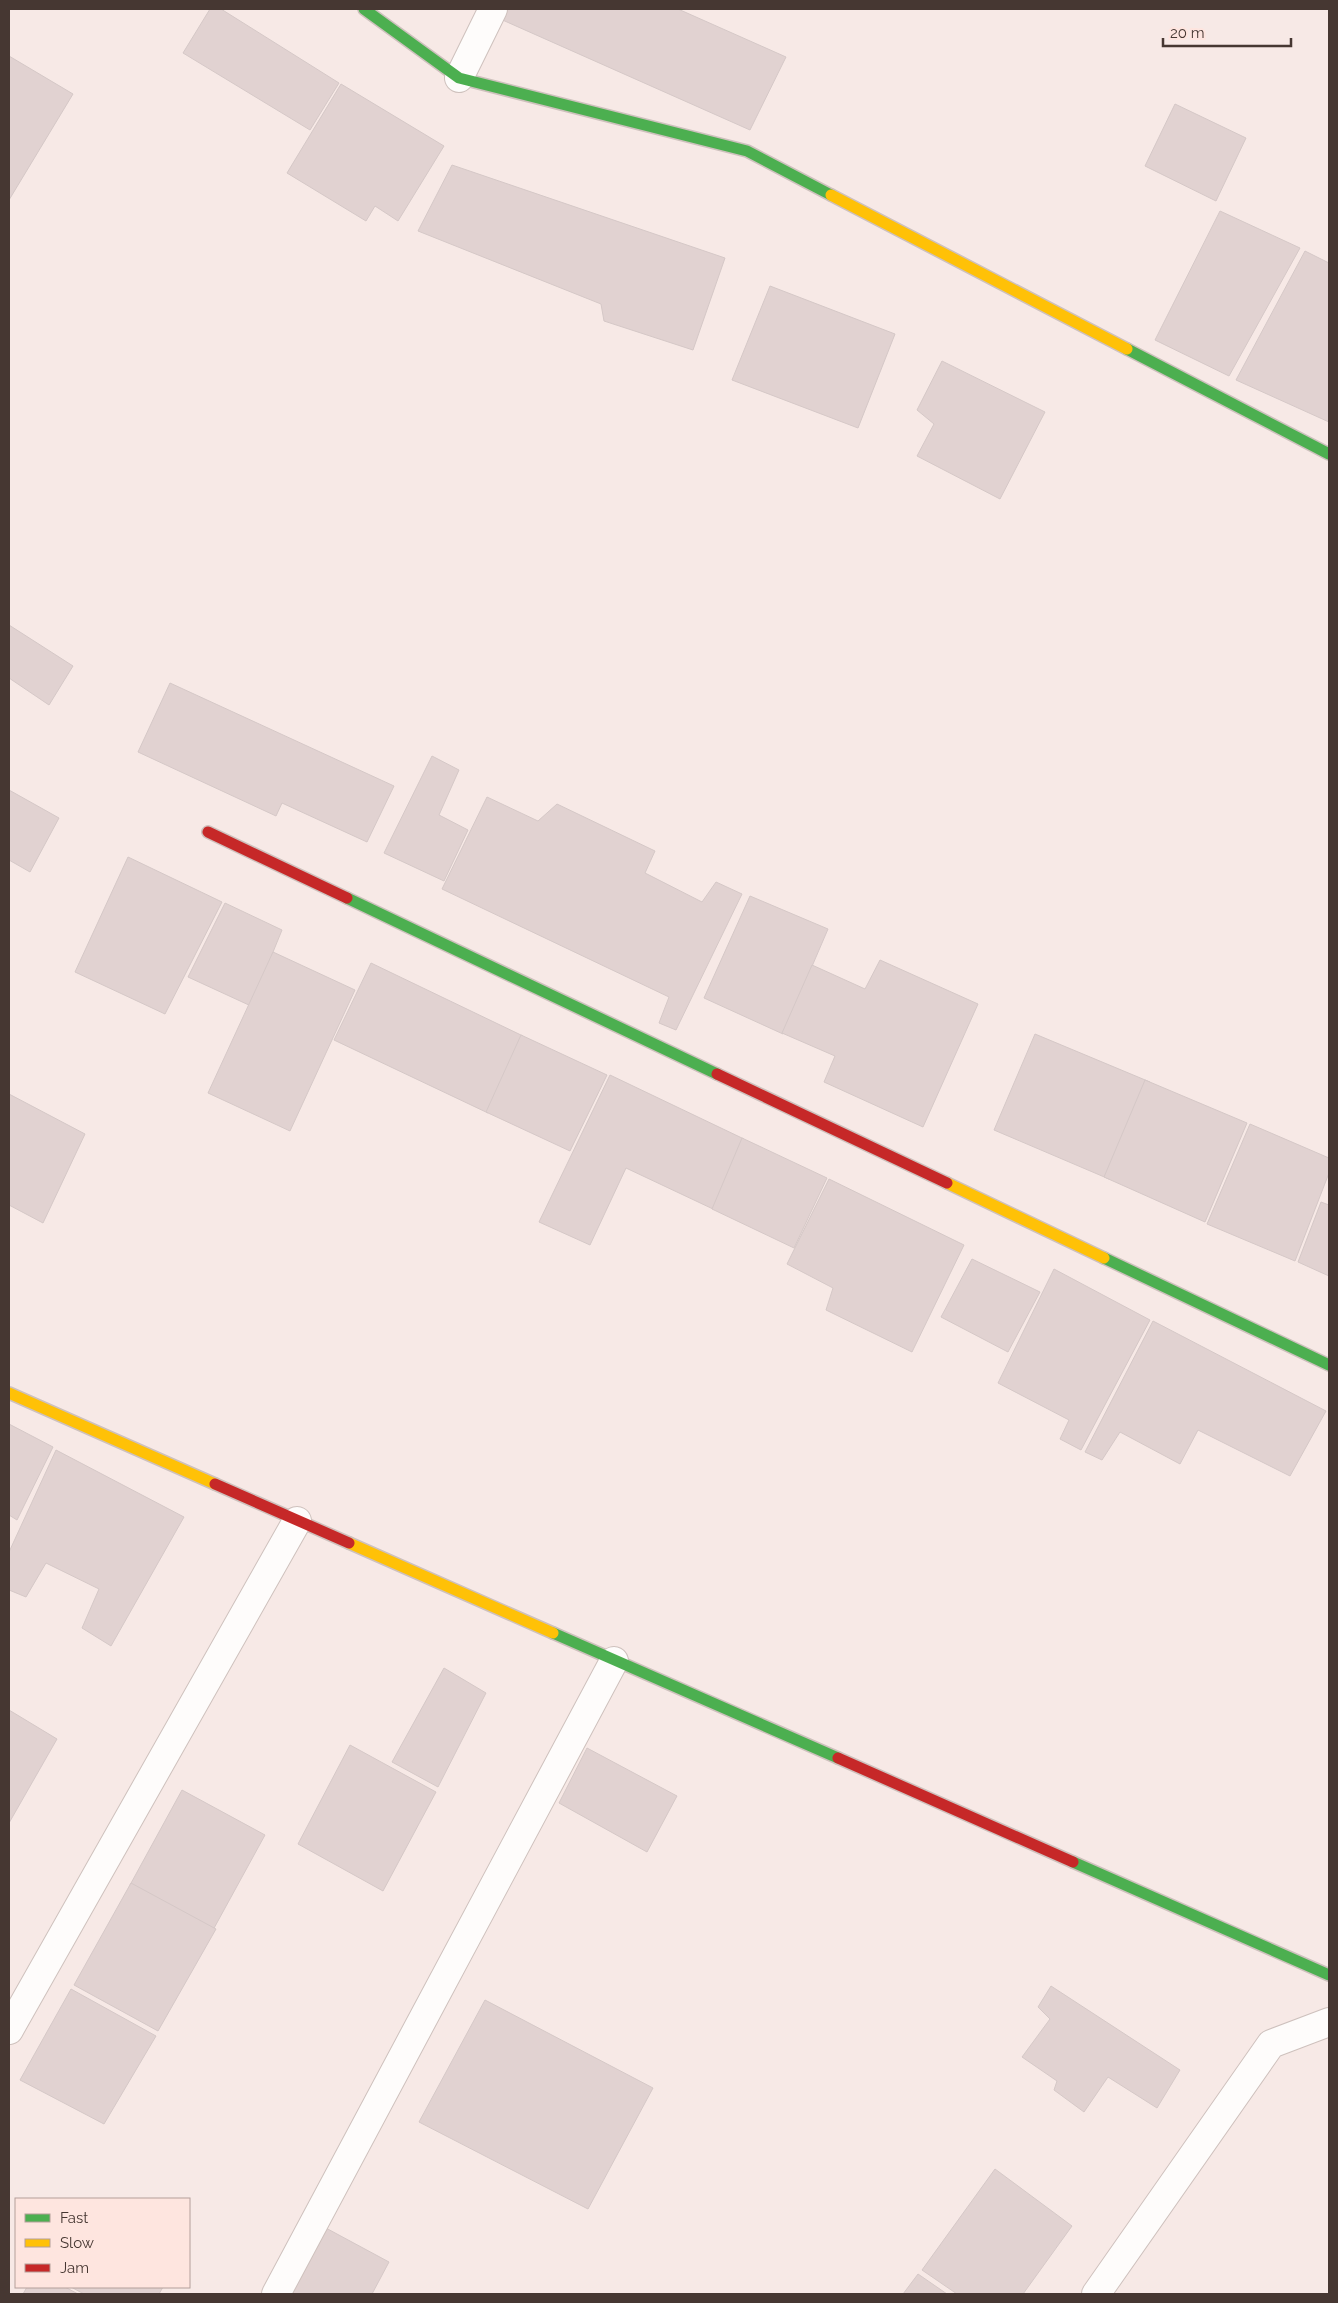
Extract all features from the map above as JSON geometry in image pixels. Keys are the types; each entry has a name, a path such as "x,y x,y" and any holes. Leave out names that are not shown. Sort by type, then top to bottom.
{"street":[{"path":"364,9 459,78 746,151 1329,454"},
{"path":"459,78 494,9"},
{"path":"208,832 1329,1365"},
{"path":"9,1393 1329,1975"},
{"path":"9,2030 297,1521"},
{"path":"276,2294 614,1661"},
{"path":"1096,2294 1271,2044 1329,2022"}],"building":[{"path":"210,9 221,9 339,83 310,130 183,53"},
{"path":"492,9 678,9 786,57 750,130 489,14"},
{"path":"9,56 73,94 9,200"},
{"path":"341,84 444,146 398,221 375,206 366,221 287,173"},
{"path":"1175,104 1246,138 1216,201 1145,166"},
{"path":"452,165 725,258 693,350 604,321 601,304 418,231"},
{"path":"1220,211 1300,248 1229,376 1155,340"},
{"path":"1305,251 1329,263 1329,422 1236,380"},
{"path":"770,286 895,334 858,428 732,380"},
{"path":"942,361 1045,412 1000,499 917,456 934,424 917,410"},
{"path":"9,625 73,666 49,705 9,678"},
{"path":"170,683 394,786 367,842 282,803 276,816 138,752"},
{"path":"432,756 459,770 439,815 468,830 444,881 384,853"},
{"path":"9,790 59,818 30,872 9,860"},
{"path":"487,797 538,821 557,804 655,851 645,873 702,902 716,882 742,894 676,1030 659,1023 669,997 442,889"},
{"path":"128,857 222,902 165,1014 75,972"},
{"path":"750,896 828,929 783,1034 704,998"},
{"path":"225,903 282,930 251,1006 188,977"},
{"path":"273,952 355,990 290,1131 208,1093"},
{"path":"880,960 978,1004 923,1127 824,1082 835,1056 782,1033 812,965 865,989"},
{"path":"371,963 523,1036 488,1113 334,1040"},
{"path":"1035,1034 1150,1082 1109,1179 994,1130"},
{"path":"521,1035 607,1075 570,1151 486,1112"},
{"path":"610,1075 744,1139 713,1209 626,1168 590,1245 539,1222"},
{"path":"1145,1080 1247,1123 1205,1222 1104,1177"},
{"path":"9,1094 85,1134 43,1223 9,1205"},
{"path":"1250,1124 1329,1158 1329,1173 1295,1261 1207,1224"},
{"path":"742,1138 827,1178 794,1248 712,1209"},
{"path":"829,1179 964,1245 912,1352 826,1310 833,1288 787,1264"},
{"path":"1321,1202 1329,1205 1329,1276 1298,1262"},
{"path":"972,1259 1040,1292 1008,1352 941,1317"},
{"path":"1054,1269 1150,1320 1081,1450 1060,1439 1069,1420 998,1383"},
{"path":"1153,1321 1326,1411 1290,1476 1198,1430 1180,1464 1120,1432 1102,1460 1085,1452"},
{"path":"9,1424 53,1447 17,1520 9,1515"},
{"path":"56,1450 184,1517 111,1646 82,1628 99,1589 46,1563 26,1597 9,1590 9,1552"},
{"path":"444,1668 486,1693 438,1787 392,1762"},
{"path":"9,1710 57,1739 9,1823"},
{"path":"350,1745 436,1792 383,1891 298,1844"},
{"path":"587,1748 677,1796 647,1852 559,1803"},
{"path":"182,1790 265,1835 213,1930 130,1885"},
{"path":"131,1883 216,1929 158,2031 74,1985"},
{"path":"1051,1986 1180,2070 1157,2108 1108,2077 1084,2112 1054,2090 1057,2081 1022,2057 1050,2019 1038,2007"},
{"path":"71,1989 156,2036 104,2124 20,2080"},
{"path":"485,2000 653,2088 588,2209 419,2122"},
{"path":"995,2169 1072,2226 1023,2294 957,2294 922,2270"},
{"path":"324,2227 389,2262 372,2294 287,2294"},
{"path":"918,2274 947,2294 903,2294"},
{"path":"26,2288 67,2288 78,2294 23,2294"},
{"path":"73,2288 162,2288 159,2294 84,2294"}],"traffic: fast":[{"path":"364,9 459,78 747,151 831,195"},
{"path":"1127,349 1329,454"},
{"path":"347,898 717,1074"},
{"path":"1104,1258 1329,1365"},
{"path":"553,1633 838,1758"},
{"path":"1073,1862 1329,1975"}],"traffic: slow":[{"path":"831,195 1127,349"},
{"path":"947,1183 1104,1258"},
{"path":"9,1393 215,1484"},
{"path":"349,1543 553,1633"}],"traffic: jam":[{"path":"208,832 347,898"},
{"path":"717,1074 947,1183"},
{"path":"215,1484 349,1543"},
{"path":"838,1758 1073,1862"}]}
